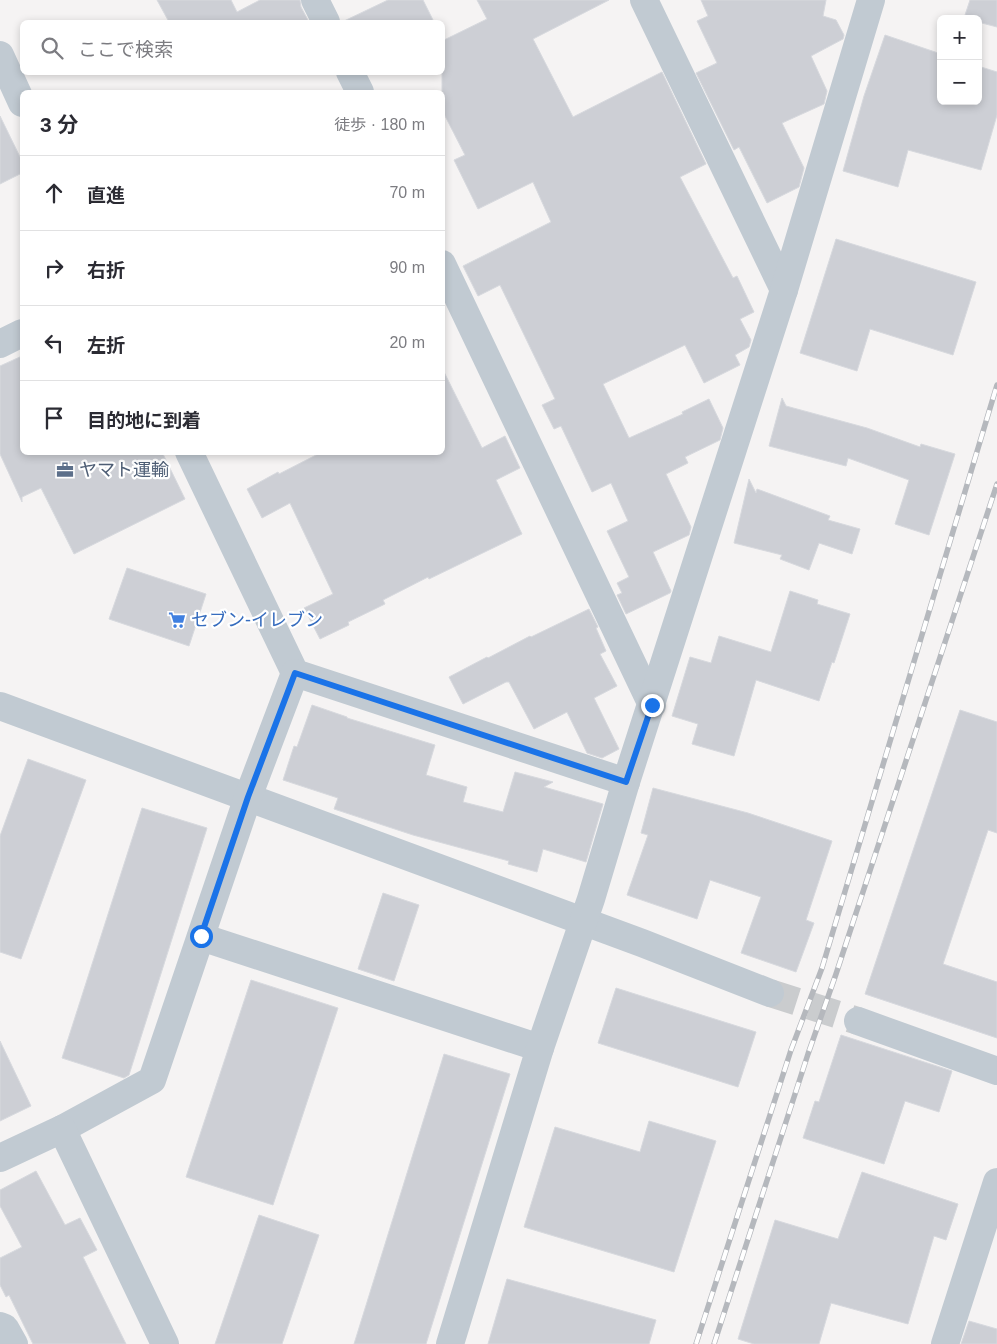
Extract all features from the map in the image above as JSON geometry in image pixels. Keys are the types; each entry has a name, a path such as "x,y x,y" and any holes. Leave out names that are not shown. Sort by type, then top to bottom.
{"street":[{"path":"315,0 325,20"},
{"path":"644,0 784,290"},
{"path":"450,1344 540,1048 591,898 626,782 784,290 871,0"},
{"path":"0,55 20,99"},
{"path":"352,75 359,90"},
{"path":"445,270 652,705"},
{"path":"0,344 20,334"},
{"path":"190,455 295,673 626,782"},
{"path":"0,1158 62,1129 152,1080 248,797 295,673"},
{"path":"0,706 642,943 770,993"},
{"path":"201,936 540,1048"},
{"path":"858,1021 997,1071"},
{"path":"62,1129 165,1344"},
{"path":"945,1344 997,1182"},
{"path":"0,1326 5,1328 14,1344"}],"building":[{"path":"157,0 231,0 237,12 260,0 300,0 301,7 308,20 168,20"},
{"path":"388,0 423,0 433,20 346,20"},
{"path":"477,0 609,0 533,39 573,117 662,72 706,164 680,177 733,278 737,276 754,312 740,319 751,340 749,347 735,355 740,365 704,383 685,345 603,384 629,438 683,414 682,412 709,399 723,428 720,440 685,457 688,463 666,474 691,527 689,535 653,552 671,591 670,593 626,614 617,595 622,593 617,583 629,577 607,531 628,521 611,483 592,492 561,426 554,429 542,405 555,399 500,285 478,296 463,266 551,222 533,182 478,209 454,160 465,155 445,116 445,90 442,90 442,75 445,75 445,40 487,19"},
{"path":"701,0 826,0 823,16 836,20 844,35 843,39 811,56 827,91 824,104 782,123 804,168 799,187 767,203 739,147 734,150 696,73 717,63 697,21 708,16"},
{"path":"970,0 997,0 997,27 982,23 982,15 965,15"},
{"path":"885,35 937,53 937,105 982,105 982,67 997,72 997,115 981,170 908,150 898,187 843,171 864,96"},
{"path":"0,116 20,157 20,174 0,184"},
{"path":"836,239 976,282 953,355 870,329 857,371 800,353"},
{"path":"20,357 20,455 163,455 185,499 74,554 41,488 22,497 22,502 0,454 0,366"},
{"path":"445,374 482,448 505,436 520,468 496,480 522,534 383,600 385,604 348,622 349,625 320,639 304,608 333,594 290,503 262,518 247,489 278,472 279,474 316,455 445,455"},
{"path":"782,398 786,406 867,428 920,447 921,444 955,454 929,535 895,524 909,480 848,458 846,466 769,446"},
{"path":"749,479 756,493 757,489 830,516 828,520 860,529 852,554 819,543 809,570 780,559 782,555 734,543"},
{"path":"127,568 206,594 189,646 109,619"},
{"path":"790,591 818,600 817,604 850,614 819,701 756,680 734,756 692,744 698,724 672,716 690,657 711,663 719,636 771,652"},
{"path":"589,609 598,627 596,628 606,651 600,654 617,686 594,698 619,749 602,758 587,753 567,712 534,729 509,682 463,704 449,677"},
{"path":"312,705 347,718 435,745 426,775 467,787 463,802 503,812 515,772 553,782 544,787 603,804 586,862 543,849 537,872 508,864 509,861 413,835 334,809 338,798 283,780 294,746 297,747"},
{"path":"960,710 997,722 997,833 988,830 943,964 997,982 997,1038 865,994"},
{"path":"28,759 86,780 21,959 0,952 0,836"},
{"path":"653,788 748,813 832,841 806,920 814,923 796,972 741,953 761,897 710,880 697,919 627,895 648,835 641,833"},
{"path":"142,808 207,828 129,1075 124,1078 62,1058"},
{"path":"383,893 419,905 394,981 358,969"},
{"path":"251,980 338,1008 273,1205 186,1177"},
{"path":"616,988 756,1032 738,1087 598,1043"},
{"path":"841,1035 952,1071 939,1112 905,1101 884,1164 803,1138 815,1101 819,1102"},
{"path":"0,1041 31,1106 0,1121"},
{"path":"444,1054 510,1074 426,1344 354,1344"},
{"path":"649,1121 716,1141 674,1272 524,1227 555,1127 640,1152"},
{"path":"36,1171 65,1225 80,1218 97,1250 83,1257 126,1344 33,1344 9,1295 6,1297 0,1285 0,1258 22,1247 0,1206 0,1190"},
{"path":"862,1172 958,1204 946,1240 934,1236 908,1324 831,1303 819,1344 754,1344 738,1339 775,1220 838,1239"},
{"path":"259,1215 319,1235 282,1344 215,1344"},
{"path":"507,1279 656,1320 649,1344 488,1344"},
{"path":"969,1321 997,1329 997,1344 961,1344"}],"tunnel":[{"path":"770,993 858,1021"}],"railway":[{"path":"696,1344 791,1050 822,968 997,385"},
{"path":"714,1344 997,484"}],"place":[{"name":"ヤマト運輸","path":"65,470"},
{"name":"セブン-イレブン","path":"177,620"}],"route":[{"path":"201,936 248,797 295,673 626,782 652,705"}]}
